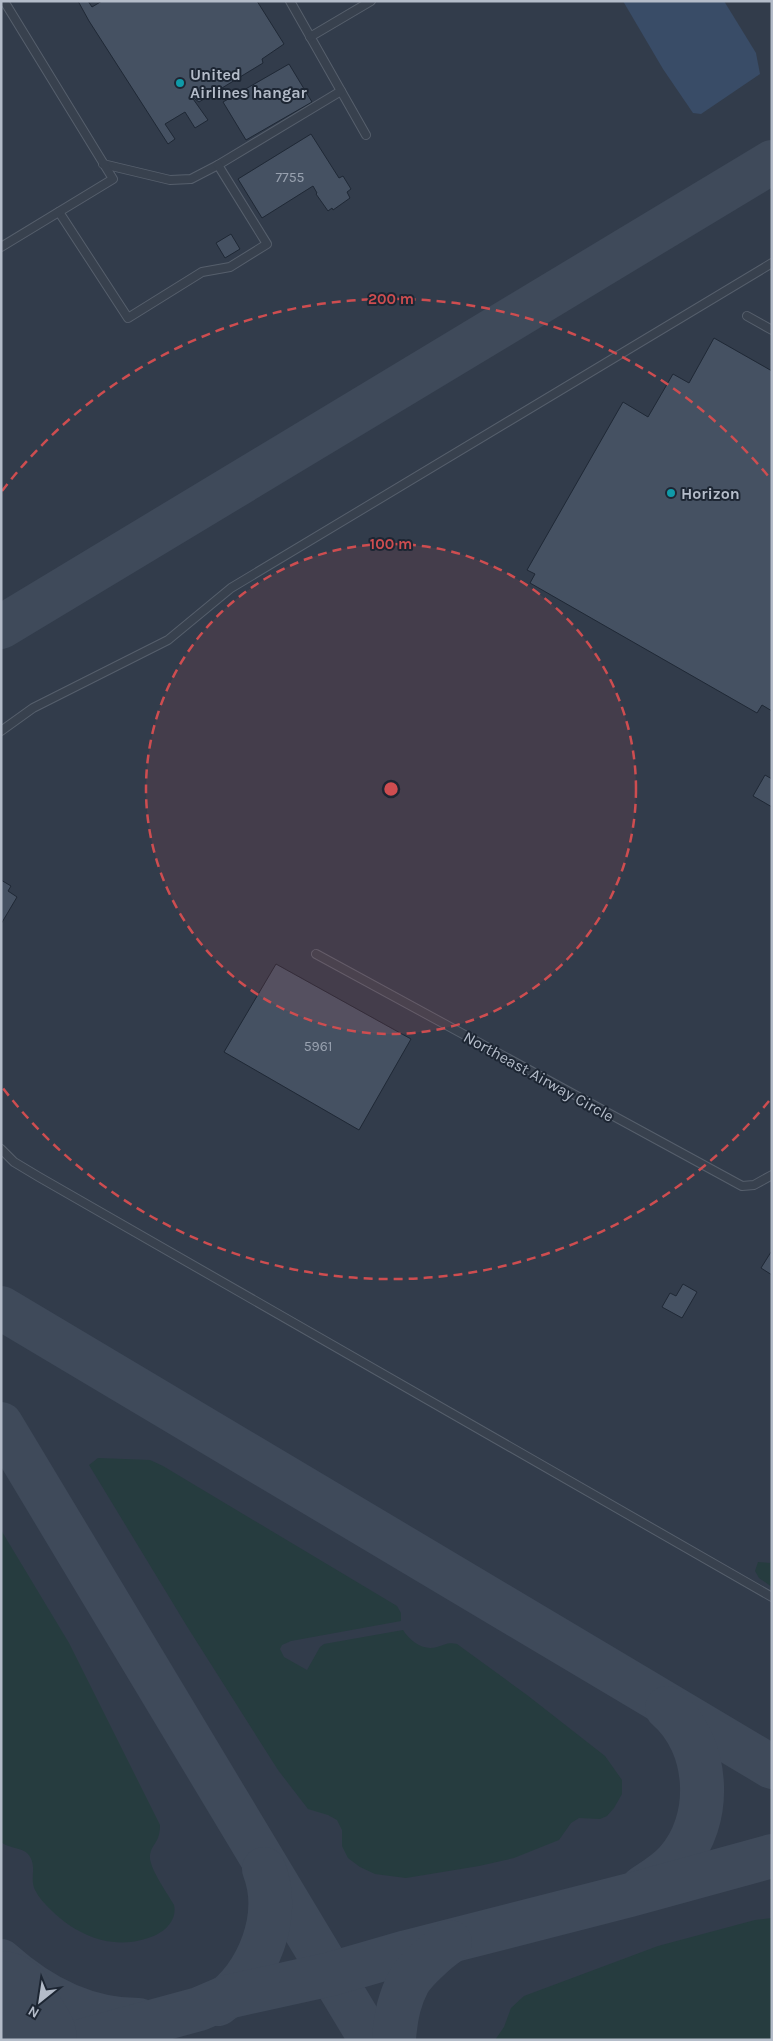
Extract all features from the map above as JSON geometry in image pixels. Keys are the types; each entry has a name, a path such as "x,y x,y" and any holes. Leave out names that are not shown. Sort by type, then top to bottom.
{"lane":[{"path":"1,247 112,180 4,1"},
{"path":"290,1 366,135"},
{"path":"310,37 371,1"},
{"path":"103,164 170,180 191,179 218,165 341,90"},
{"path":"59,212 128,318 202,272 230,267 267,244 218,165"},
{"path":"1,731 33,708 168,640 231,588 772,263"},
{"path":"747,316 772,330"},
{"name":"Northeast Airway Circle","path":"316,954 742,1186 754,1185 772,1175"},
{"path":"1,1149 14,1162 39,1177 772,1597"}],"shaded area":[{"path":"1,1 772,1 772,2040 1,2040"}],"green space":[{"path":"98,1458 150,1460 163,1466 397,1606 401,1613 401,1621 291,1641 282,1645 280,1649 284,1657 307,1670 320,1647 324,1644 403,1630 417,1644 427,1648 457,1644 527,1695 605,1756 622,1780 622,1794 614,1808 607,1816 600,1819 579,1818 571,1823 559,1840 514,1858 406,1878 375,1874 360,1867 348,1858 342,1846 342,1830 337,1820 308,1809 278,1770 188,1628 89,1465"},
{"path":"1,1530 69,1643 160,1825 159,1836 151,1851 150,1860 175,1910 171,1923 156,1935 142,1940 114,1942 100,1940 75,1929 42,1901 33,1886 33,1868 28,1854 1,1842"},
{"path":"772,1553 772,1587 759,1578 755,1571 758,1562 770,1563"},
{"path":"772,1918 772,2040 495,2040 504,2027 511,2008 524,1996 658,1946 755,1920"}],"water":[{"path":"623,1 724,1 756,53 760,74 701,114 693,113 663,69"}],"building":[{"name":"United Airlines hangar","path":"78,1 88,1 92,7 102,1 257,1 284,44 262,59 263,63 199,102 191,96 208,120 195,128 185,112 165,124 175,139 168,144"},
{"path":"289,64 312,102 246,140 223,102"},
{"path":"311,134 339,178 343,176 351,189 347,192 350,198 333,210 332,208 328,211 316,194 313,186 262,218 238,179"},
{"path":"231,234 240,249 225,258 216,243"},
{"name":"Horizon","path":"714,338 772,371 772,711 762,705 757,713 530,583 535,574 527,570 623,402 648,417 673,374 689,383"},
{"path":"765,775 772,779 772,807 753,796"},
{"path":"1,880 11,886 8,891 17,897 1,924"},
{"path":"276,964 411,1039 359,1130 224,1052"},
{"path":"772,1253 772,1275 761,1268"},
{"path":"683,1284 697,1292 682,1318 662,1307 670,1293 676,1296"}],"taxiway":[{"path":"1,627 772,162"},
{"path":"1,1308 772,1767"},
{"path":"1,1424 371,2040"},
{"path":"642,1888 676,1862 688,1845 697,1825 701,1805 702,1783 699,1762 692,1742 681,1724 667,1708"},
{"path":"85,2040 199,2009 227,1997 331,1974 407,1952 630,1895 772,1856"},
{"path":"218,2004 245,1977 263,1943 268,1925 270,1906 269,1887 264,1869"},
{"path":"394,2040 398,2011 408,1983 427,1961 450,1942"},
{"path":"1,1961 32,1985 65,2004 101,2016 139,2020"}],"runway":[{"path":"1,2006 22,2040"}],"place":[{"name":"United Airlines hangar","path":"180,83"},
{"name":"Horizon","path":"671,493"}]}
